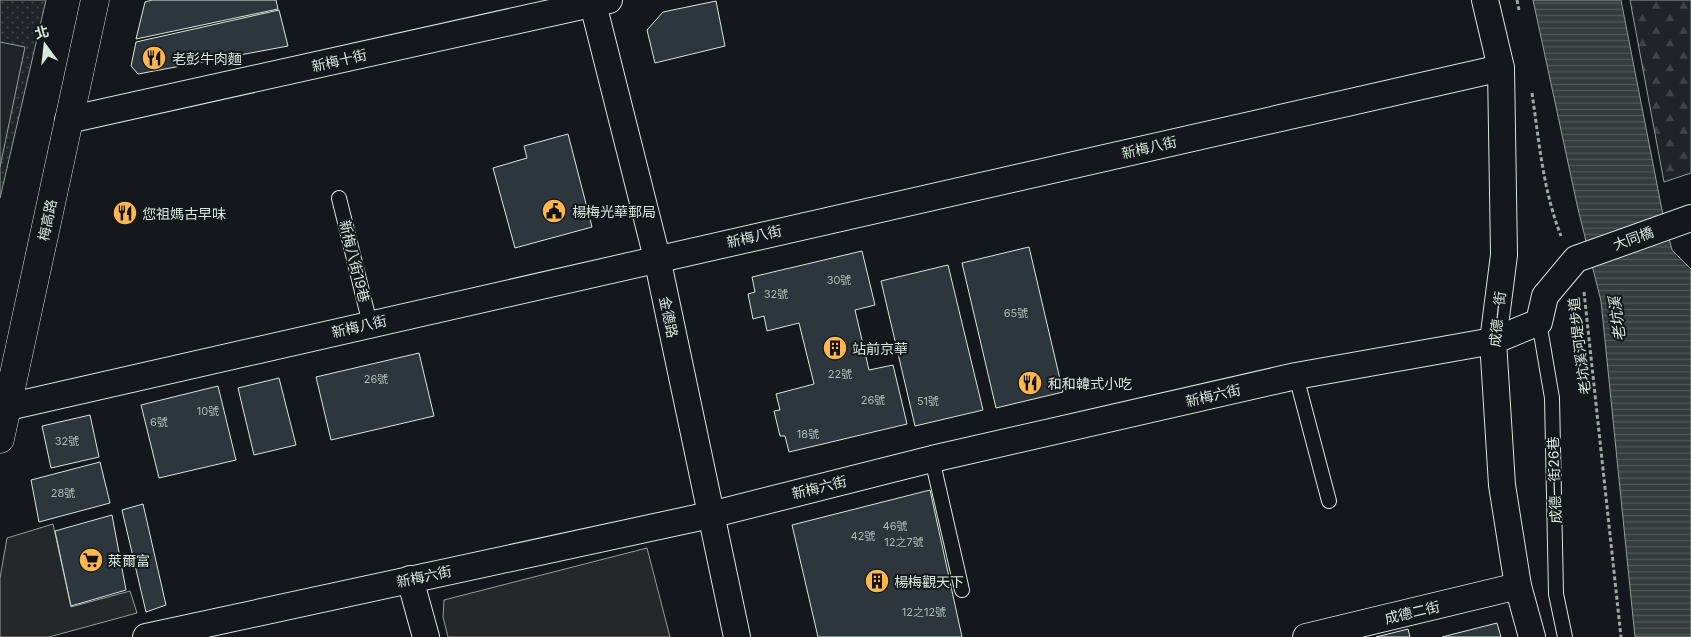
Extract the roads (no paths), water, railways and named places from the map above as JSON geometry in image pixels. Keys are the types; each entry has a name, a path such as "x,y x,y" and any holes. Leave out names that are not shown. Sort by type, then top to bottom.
{"street":[{"name":"梅高路","path":"0,439 68,120 96,0"},
{"name":"成德一街","path":"1485,0 1501,68 1504,255 1493,342 1502,485 1518,586 1532,637"},
{"name":"新梅十街","path":"68,120 598,1"},
{"name":"金德路","path":"598,1 657,258 737,637"},
{"name":"新梅八街","path":"8,407 657,258 1501,68"},
{"name":"大同橋","path":"1574,261 1691,218"},
{"name":"成德一街26巷","path":"1539,322 1545,296 1574,261"},
{"path":"1493,342 1539,322"},
{"name":"新梅六街","path":"146,637 710,515 932,459 1296,376 1493,342"},
{"path":"410,579 426,637"},
{"name":"成德二街","path":"1306,637 1518,586"}],"lane":[{"name":"新梅八街19巷","path":"339,198 370,324"},
{"name":"成德一街26巷","path":"1539,322 1552,398 1556,594 1565,637"},
{"path":"1296,376 1329,502"},
{"path":"932,459 962,590"}],"water":[{"name":"老坑溪","path":"1533,0 1621,0 1662,210 1672,250 1691,269 1691,637 1635,637 1601,301 1578,209"}],"place":[{"name":"老彭牛肉麵","path":"154,58"},
{"name":"楊梅光華郵局","path":"554,211"},
{"name":"您祖媽古早味","path":"125,213"},
{"name":"站前京華","path":"835,348"},
{"name":"和和韓式小吃","path":"1030,383"},
{"name":"萊爾富","path":"91,560"},
{"name":"楊梅觀天下","path":"877,581"}]}
